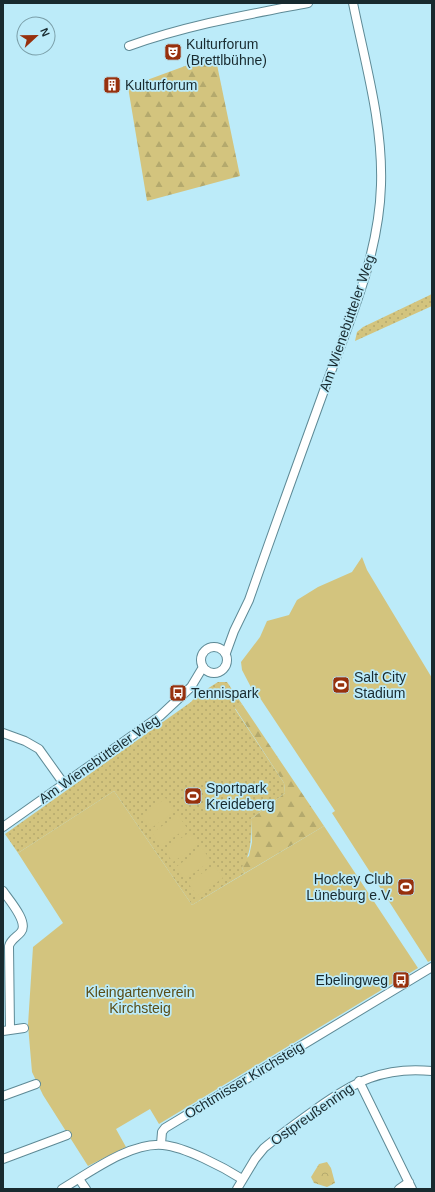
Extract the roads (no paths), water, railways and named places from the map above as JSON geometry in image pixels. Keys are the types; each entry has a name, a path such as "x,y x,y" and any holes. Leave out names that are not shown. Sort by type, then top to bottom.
{"street":[{"path":"129,46 204,22 308,3"},
{"name":"Am Wienebütteler Weg","path":"4,823 64,784 160,716 191,687 211,673 219,672 224,669 228,662 226,653 234,631 249,600 344,337 368,268 377,231 381,185 379,135 353,3"},
{"name":"Am Wienebütteler Weg","path":"191,687 203,667 201,660 203,652 210,647 218,647 234,631"},
{"path":"218,647 226,653"},
{"path":"203,667 211,673"},
{"path":"3,733 25,741 39,749 64,784"},
{"path":"3,891 18,913 23,926 20,933 12,940 9,946 6,1030 24,1028"},
{"name":"Ochtmisser Kirchsteig","path":"161,1144 161,1137 165,1128 432,967"},
{"name":"Ostpreußenring","path":"237,1189 255,1159 274,1140 340,1092 377,1074 396,1070 432,1071"},
{"path":"359,1082 410,1186 399,1189"},
{"path":"3,1096 36,1084"},
{"path":"3,1159 67,1135"},
{"path":"62,1189 123,1154 148,1146 161,1144 184,1151 225,1169 242,1179"},
{"path":"79,1179 86,1189"}],"place":[{"name":"Kulturforum (Brettlbühne)","path":"173,52"},
{"name":"Kulturforum","path":"112,85"},
{"name":"Salt City Stadium","path":"341,685"},
{"name":"Tennispark","path":"178,693"},
{"name":"Sportpark Kreideberg","path":"193,796"},
{"name":"Hockey Club Lüneburg e.V.","path":"406,887"},
{"name":"Ebelingweg","path":"401,980"}],"park label":[{"name":"Kleingartenverein Kirchsteig","path":"140,1000"}]}
